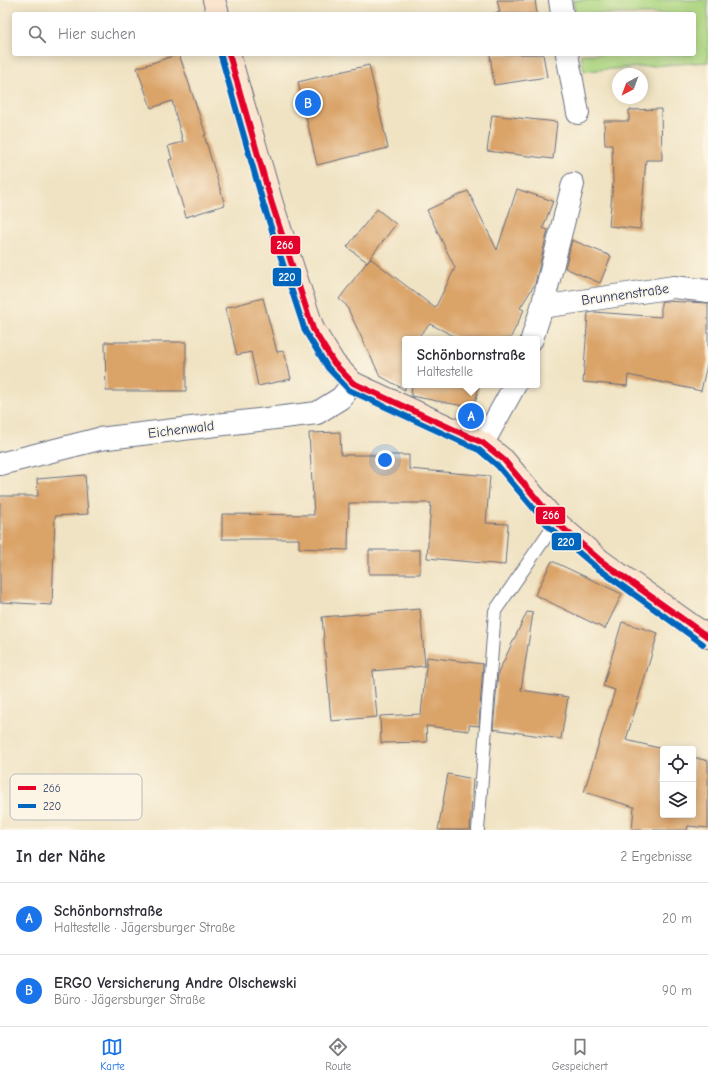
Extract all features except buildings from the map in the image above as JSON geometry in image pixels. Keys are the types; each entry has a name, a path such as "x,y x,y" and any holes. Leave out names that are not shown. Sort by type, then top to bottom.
{"street":[{"path":"214,0 217,12"},
{"path":"560,0 562,12"},
{"path":"230,56 272,204 312,329 334,363 353,383 483,443 504,460 556,522 601,560 708,637"},
{"path":"567,56 578,113"},
{"path":"533,336 542,307 573,184"},
{"name":"Brunnenstraße","path":"542,307 674,287 708,291"},
{"name":"Eichenwald","path":"0,464 99,439 317,413 341,398 353,383"},
{"path":"483,443 513,388"}],"lane":[{"path":"478,830 495,611 556,522"}],"green space":[{"path":"573,0 708,0 708,62 584,71 581,56 696,56 696,12 575,12"}],"transit line":[{"name":"220","path":"221,56 264,206 305,331 328,368 349,390 479,450 498,466 550,528 596,567 703,644"},
{"name":"266","path":"230,56 272,204 313,329 334,363 353,383 483,443 504,460 556,522 601,561 708,637"}],"place":[{"name":"ERGO Versicherung Andre Olschewski","path":"308,103"},
{"name":"Schönbornstraße","path":"471,416"}]}
